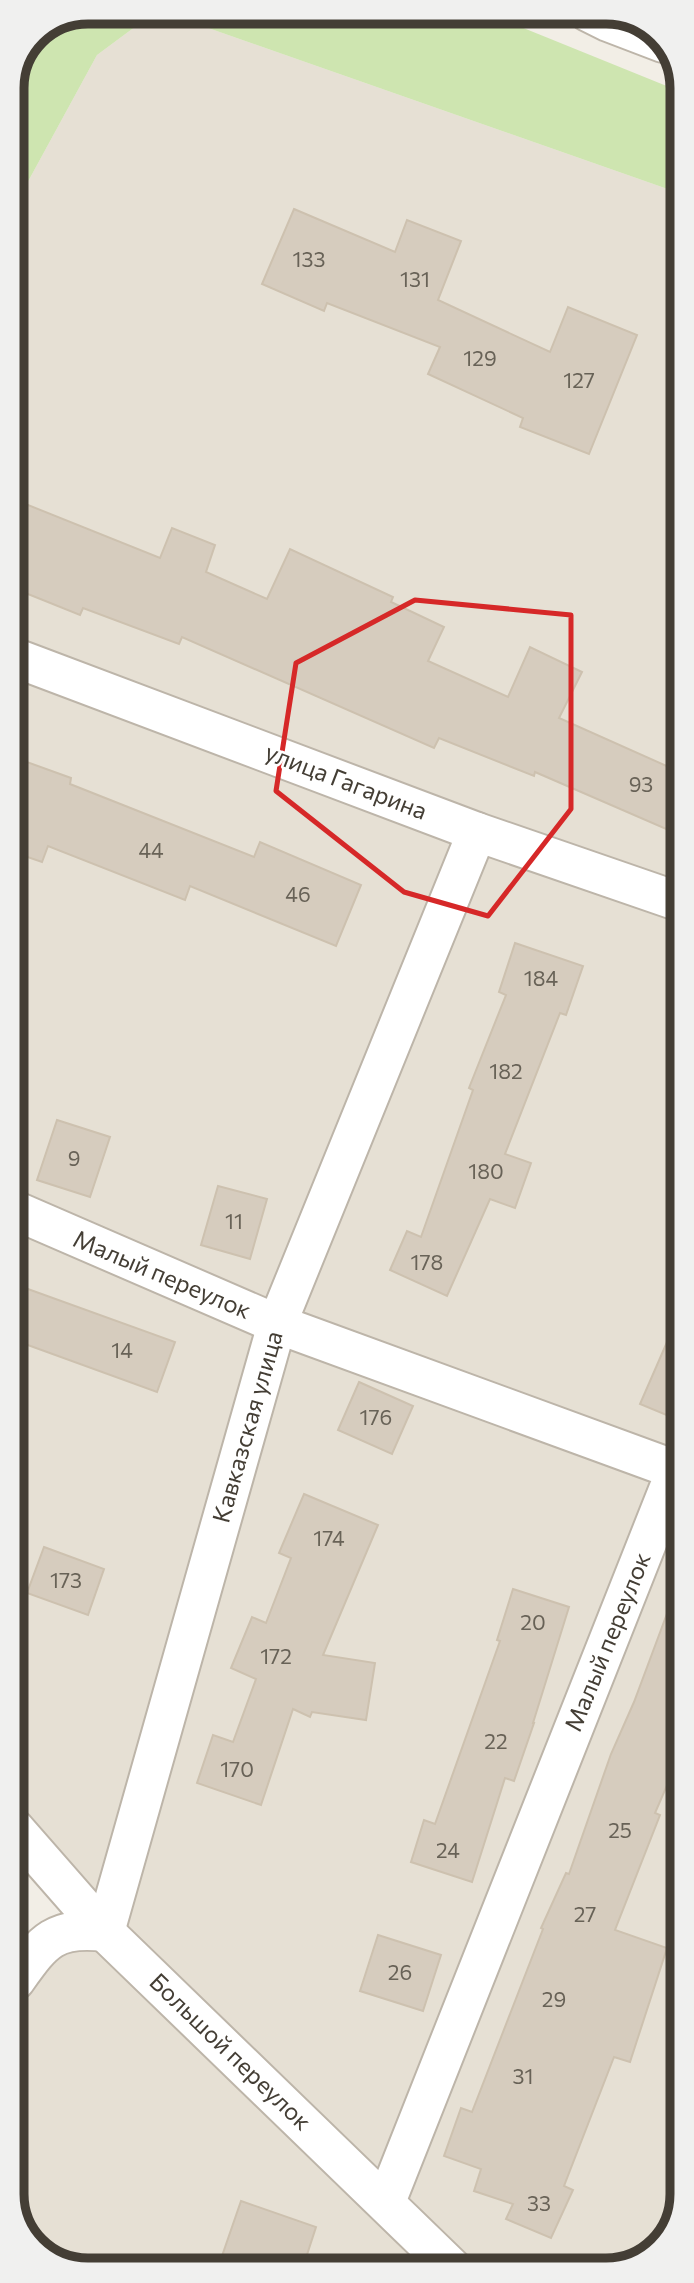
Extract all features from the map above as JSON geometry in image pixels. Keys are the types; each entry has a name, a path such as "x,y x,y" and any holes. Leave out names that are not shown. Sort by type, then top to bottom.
{"street":[{"path":"618,26 638,34"},
{"name":"улица Гагарина","path":"24,661 477,832 670,899"},
{"name":"Кавказская улица","path":"106,1932 277,1324 477,832"},
{"name":"Малый переулок","path":"24,1214 277,1324 670,1468"},
{"name":"Малый переулок","path":"386,2202 670,1485"},
{"name":"Большой переулок","path":"24,1839 106,1932 442,2258"},
{"path":"24,1968 38,1948 60,1934 82,1929 106,1932"}],"highlighted area":[{"path":"415,600 571,615 571,809 488,916 404,892 276,791 296,663"}],"shaded area":[{"path":"139,24 197,24 670,190 670,2194 666,2215 656,2233 641,2248 622,2256 85,2258 60,2252 43,2240 31,2223 27,2211 24,2194 24,1974 82,1929 24,1843 24,189 97,55"}],"green space":[{"path":"89,24 139,24 97,55 24,189 24,89 29,64 35,53 43,43 64,29"},
{"path":"197,24 516,25 670,87 670,190"}],"building":[{"path":"294,209 395,252 407,220 461,241 438,300 550,352 568,307 637,335 589,454 520,427 523,418 428,374 440,347 327,303 324,311 262,284"},
{"path":"24,503 160,558 172,528 215,545 206,572 267,599 290,549 393,597 391,602 444,627 428,661 508,697 530,647 582,672 559,718 670,768 670,831 535,772 534,776 439,738 434,748 182,637 179,644 83,608 80,615 24,592"},
{"path":"24,761 71,778 70,784 254,857 260,842 361,885 336,946 190,886 185,900 48,846 42,862 24,856"},
{"path":"515,943 583,966 566,1015 560,1013 505,1154 531,1163 515,1208 490,1199 447,1296 390,1270 407,1231 421,1237 473,1090 469,1088 506,995 499,992"},
{"path":"57,1120 110,1137 90,1197 37,1180"},
{"path":"218,1186 267,1199 250,1259 201,1245"},
{"path":"24,1288 175,1342 157,1392 24,1344"},
{"path":"670,1335 670,1416 640,1404"},
{"path":"359,1382 413,1406 392,1454 338,1430"},
{"path":"304,1494 378,1525 323,1655 375,1663 366,1720 312,1712 310,1717 293,1709 261,1805 197,1783 213,1735 233,1742 256,1679 231,1668 252,1617 266,1623 291,1558 279,1553"},
{"path":"44,1547 104,1569 88,1615 27,1593"},
{"path":"513,1589 569,1607 514,1781 505,1778 472,1882 411,1862 424,1820 435,1824 500,1641 497,1640"},
{"path":"670,1606 670,1778 655,1813 660,1815 615,1930 667,1948 630,2062 614,2057 564,2186 573,2190 551,2238 506,2219 513,2204 474,2191 481,2169 444,2156 461,2108 472,2112 543,1929 541,1928 566,1873 569,1874 611,1754 634,1702"},
{"path":"378,1935 441,1955 423,2011 360,1991"},
{"path":"241,2201 316,2227 306,2258 221,2258"}]}
